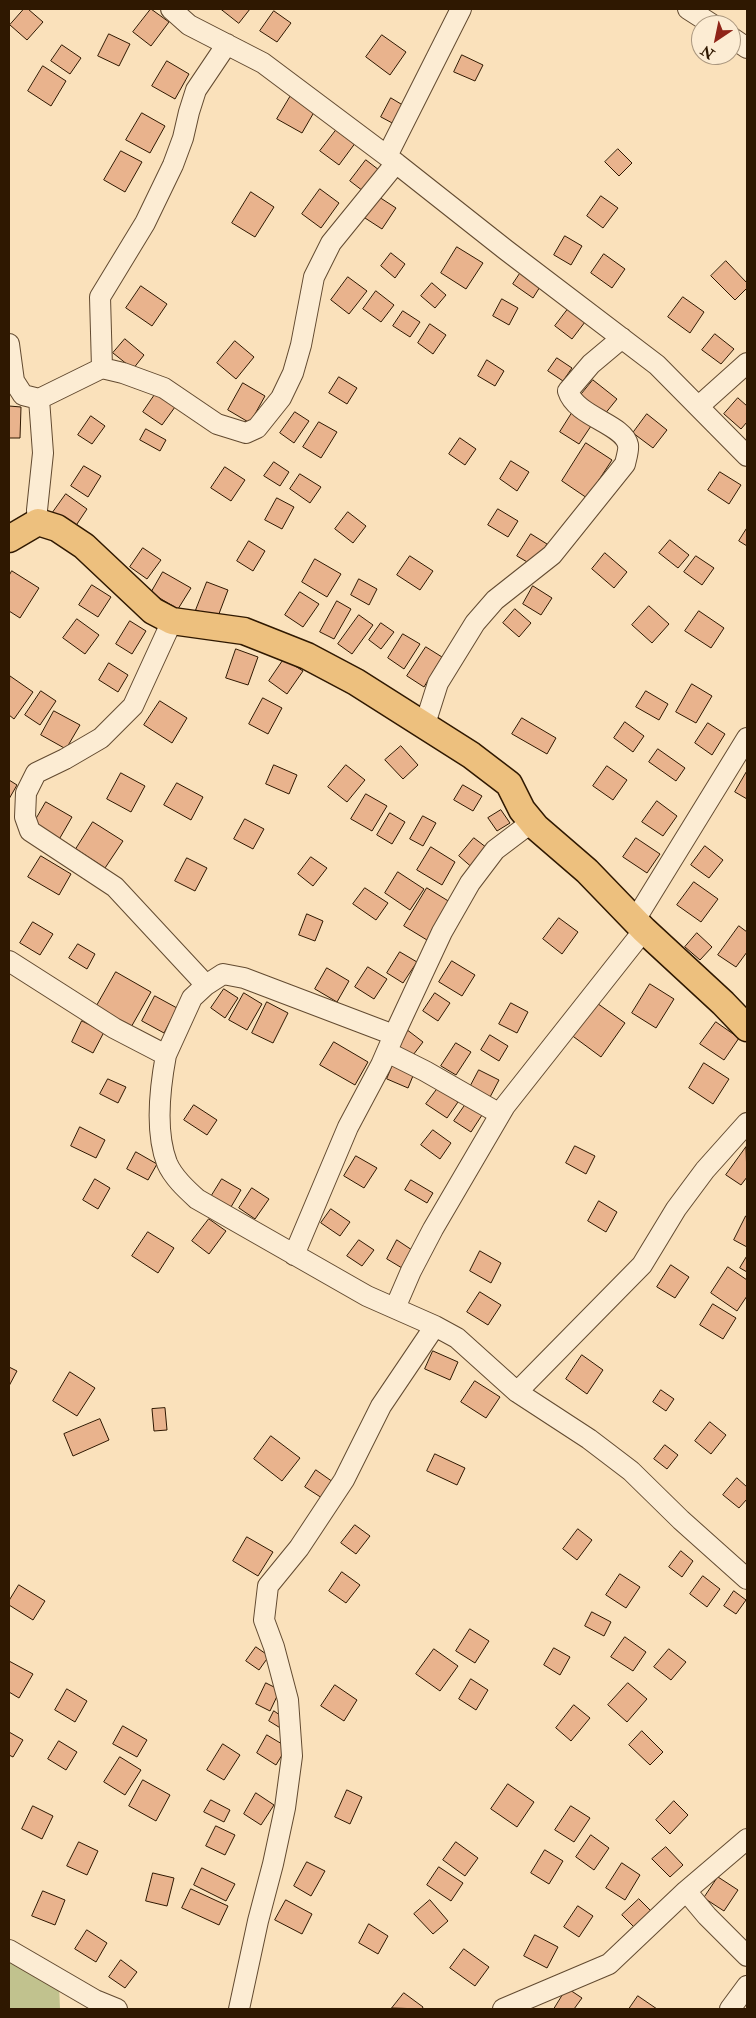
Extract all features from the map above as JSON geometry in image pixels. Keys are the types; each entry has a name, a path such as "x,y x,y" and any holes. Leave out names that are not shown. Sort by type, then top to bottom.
{"main road":[{"path":"9,539 38,522 57,528 84,546 153,611 172,621 244,631 308,656 356,682 425,724 471,755 509,784 522,810 532,822 587,871 747,1028"}],"street":[{"path":"171,9 189,25 263,62 392,159 506,250 657,365 747,456"},
{"path":"9,344 14,381 24,395 39,399 102,368 123,373 164,388 217,424 246,433 257,428 281,398 293,373 301,345 314,277 331,243 392,159 461,9"},
{"path":"102,368 100,296 144,223 173,165 183,138 196,90 227,44"},
{"path":"425,724 438,683 475,623 495,600 552,555 625,464 629,446 624,436 591,416 571,400 568,391 591,364 622,338"},
{"path":"699,406 747,363"},
{"path":"38,522 43,453 39,399"},
{"path":"172,621 133,706 101,738 65,760 36,773 26,793 25,817 30,831 115,887 206,985"},
{"path":"395,1308 411,1271 433,1229 500,1114 640,925 747,738"},
{"path":"294,1255 348,1127 391,1044 442,932 470,883 495,850 532,822"},
{"path":"9,961 114,1028 166,1055"},
{"path":"500,1114 425,1071 391,1044 244,978 223,974 206,985 192,998 166,1055 162,1079 160,1130 168,1164 181,1184 197,1199 367,1296 435,1326 457,1338 517,1392 589,1439 631,1471 681,1520 747,1579"},
{"path":"517,1392 642,1266 676,1209 747,1122"},
{"path":"239,2009 285,1808 292,1756 288,1700 274,1647 264,1620 268,1586 299,1548 344,1480 381,1406 435,1326"},
{"path":"503,2009 609,1964 686,1891 747,1839"},
{"path":"686,1891 707,1916 747,1956"},
{"path":"9,1950 95,2000 117,2009"},
{"path":"730,2009 747,1986"}],"green space":[{"path":"9,1957 59,1985 60,2009 9,2009"}],"building":[{"path":"24,9 28,9 43,22 27,40 10,25"},
{"path":"151,9 169,22 151,46 133,32"},
{"path":"221,9 250,9 239,23"},
{"path":"274,11 291,23 277,42 260,31"},
{"path":"109,34 130,44 119,66 98,56"},
{"path":"382,35 406,52 390,75 366,57"},
{"path":"62,45 81,58 70,74 51,61"},
{"path":"462,55 483,65 475,81 454,72"},
{"path":"167,61 189,74 175,99 152,86"},
{"path":"43,66 66,81 51,106 28,91"},
{"path":"293,92 317,107 302,133 277,119"},
{"path":"391,98 406,107 396,125 381,117"},
{"path":"142,113 165,126 150,153 126,140"},
{"path":"337,129 356,142 339,165 320,151"},
{"path":"618,149 632,163 619,176 605,162"},
{"path":"121,151 142,162 125,192 104,180"},
{"path":"366,160 379,170 363,191 350,181"},
{"path":"320,189 339,203 321,228 302,214"},
{"path":"251,192 274,207 255,237 232,223"},
{"path":"601,196 618,208 603,228 587,216"},
{"path":"379,197 396,208 382,229 365,218"},
{"path":"565,236 582,246 571,265 554,255"},
{"path":"457,247 483,263 466,289 441,273"},
{"path":"391,253 405,264 395,278 381,266"},
{"path":"604,254 625,269 612,288 591,273"},
{"path":"726,261 747,283 747,288 735,300 711,276"},
{"path":"523,269 543,282 533,298 513,284"},
{"path":"348,277 367,291 349,314 331,300"},
{"path":"432,283 446,295 435,308 421,296"},
{"path":"141,286 167,304 152,326 126,308"},
{"path":"376,291 394,305 381,322 363,309"},
{"path":"683,297 704,312 690,333 668,317"},
{"path":"502,299 518,308 509,325 493,316"},
{"path":"568,309 585,322 572,339 555,326"},
{"path":"403,311 420,322 410,337 393,326"},
{"path":"430,324 446,335 433,354 418,343"},
{"path":"715,334 734,349 721,364 702,350"},
{"path":"125,339 144,355 133,369 113,353"},
{"path":"235,341 254,357 236,379 217,363"},
{"path":"557,358 572,368 563,381 548,371"},
{"path":"487,360 504,371 495,386 478,376"},
{"path":"339,377 357,388 347,404 329,393"},
{"path":"593,380 617,399 604,415 580,396"},
{"path":"243,383 265,396 250,423 228,410"},
{"path":"156,393 175,407 162,425 143,412"},
{"path":"738,398 747,406 747,422 741,429 724,414"},
{"path":"9,406 21,407 20,438 9,438"},
{"path":"295,412 309,421 294,443 280,433"},
{"path":"572,413 591,426 579,444 560,432"},
{"path":"647,414 667,430 653,448 633,433"},
{"path":"91,416 105,426 92,444 78,435"},
{"path":"319,422 337,432 321,458 303,447"},
{"path":"146,429 166,440 160,451 140,440"},
{"path":"460,438 476,449 465,465 449,454"},
{"path":"586,443 612,460 587,498 562,481"},
{"path":"511,461 529,472 517,491 500,479"},
{"path":"274,462 289,472 280,486 264,476"},
{"path":"84,466 101,476 88,497 71,486"},
{"path":"225,467 245,480 231,501 211,488"},
{"path":"720,472 741,485 729,504 708,490"},
{"path":"300,474 321,487 310,503 290,489"},
{"path":"66,494 87,509 73,530 51,515"},
{"path":"277,498 294,507 282,529 265,520"},
{"path":"498,509 518,521 508,537 488,525"},
{"path":"348,512 366,526 353,543 335,529"},
{"path":"747,528 747,546 739,541"},
{"path":"531,534 547,544 534,566 517,556"},
{"path":"670,540 689,555 678,568 659,553"},
{"path":"249,541 265,551 253,571 237,561"},
{"path":"143,548 161,560 147,579 130,567"},
{"path":"605,553 627,572 614,588 592,569"},
{"path":"410,556 433,571 420,590 397,575"},
{"path":"696,556 714,568 702,585 684,572"},
{"path":"315,559 341,574 327,597 302,582"},
{"path":"12,571 39,588 20,618 9,611 9,576"},
{"path":"163,572 191,588 178,609 151,593"},
{"path":"359,579 377,589 369,605 351,595"},
{"path":"207,582 228,590 217,619 196,610"},
{"path":"92,585 111,597 98,617 79,605"},
{"path":"533,586 552,598 541,615 523,604"},
{"path":"300,592 319,604 303,627 285,615"},
{"path":"337,601 351,609 334,639 320,632"},
{"path":"649,606 669,624 652,643 632,625"},
{"path":"515,609 531,623 519,637 503,623"},
{"path":"699,611 724,628 711,648 685,631"},
{"path":"359,615 373,625 352,654 338,644"},
{"path":"77,619 99,635 85,654 63,638"},
{"path":"130,621 146,631 132,654 116,644"},
{"path":"381,623 394,632 381,649 369,640"},
{"path":"403,634 420,644 404,669 388,658"},
{"path":"426,647 442,657 424,687 407,676"},
{"path":"236,649 258,657 248,685 226,678"},
{"path":"284,659 303,671 287,694 269,681"},
{"path":"109,663 128,675 118,692 99,680"},
{"path":"10,676 33,692 14,719 9,715"},
{"path":"692,684 712,696 696,723 676,712"},
{"path":"41,691 56,701 40,725 25,715"},
{"path":"646,691 668,704 659,720 636,707"},
{"path":"263,698 282,708 268,734 249,724"},
{"path":"160,701 187,718 172,743 144,725"},
{"path":"54,711 80,725 66,749 41,735"},
{"path":"522,718 556,738 547,754 512,734"},
{"path":"625,722 644,736 633,752 614,738"},
{"path":"708,723 725,734 712,755 695,743"},
{"path":"401,746 418,765 403,779 385,760"},
{"path":"658,749 685,768 676,781 649,762"},
{"path":"274,765 297,775 289,794 266,784"},
{"path":"346,765 365,780 347,802 328,787"},
{"path":"607,766 627,780 613,800 593,786"},
{"path":"747,771 747,799 735,792"},
{"path":"121,773 145,786 131,812 107,799"},
{"path":"9,780 17,785 9,799"},
{"path":"177,783 203,797 191,820 164,805"},
{"path":"463,785 482,796 473,811 454,800"},
{"path":"366,794 387,806 372,831 351,819"},
{"path":"657,801 677,816 663,836 642,822"},
{"path":"46,802 72,817 57,843 31,828"},
{"path":"501,810 510,823 497,831 488,818"},
{"path":"390,813 405,822 392,844 377,835"},
{"path":"423,816 436,823 423,846 410,839"},
{"path":"245,819 264,829 253,849 234,839"},
{"path":"93,822 123,841 105,868 76,849"},
{"path":"474,838 491,851 475,870 459,856"},
{"path":"636,838 660,854 647,873 623,857"},
{"path":"705,846 723,860 709,878 691,865"},
{"path":"431,847 455,862 442,885 417,870"},
{"path":"41,856 71,874 59,895 28,877"},
{"path":"311,857 327,868 313,886 298,874"},
{"path":"187,858 207,868 195,891 175,881"},
{"path":"398,872 424,889 410,910 385,893"},
{"path":"694,882 718,899 701,922 677,905"},
{"path":"365,888 388,903 376,920 353,904"},
{"path":"427,888 450,902 427,940 404,926"},
{"path":"307,914 323,921 315,941 299,935"},
{"path":"559,918 578,932 562,954 543,939"},
{"path":"33,922 53,934 40,955 20,943"},
{"path":"739,926 747,932 747,952 736,967 718,955"},
{"path":"697,933 712,947 700,960 685,947"},
{"path":"78,944 95,954 87,969 69,958"},
{"path":"400,952 417,962 403,983 387,973"},
{"path":"452,961 475,975 462,996 439,982"},
{"path":"368,967 387,979 374,999 355,987"},
{"path":"327,968 349,981 337,1002 315,989"},
{"path":"116,972 151,992 130,1029 95,1009"},
{"path":"650,984 674,999 656,1028 632,1013"},
{"path":"224,989 238,998 225,1018 211,1008"},
{"path":"244,993 262,1004 247,1030 229,1020"},
{"path":"435,993 450,1003 438,1021 423,1011"},
{"path":"155,996 177,1008 164,1033 142,1021"},
{"path":"594,1001 625,1023 601,1057 570,1034"},
{"path":"267,1002 288,1013 273,1043 252,1033"},
{"path":"511,1003 528,1012 517,1033 499,1024"},
{"path":"82,1021 104,1032 93,1053 72,1042"},
{"path":"716,1022 739,1038 724,1060 700,1044"},
{"path":"406,1029 423,1042 410,1059 393,1046"},
{"path":"490,1035 508,1046 499,1061 481,1050"},
{"path":"334,1042 368,1062 355,1085 320,1065"},
{"path":"456,1043 471,1052 456,1075 441,1066"},
{"path":"394,1062 415,1071 408,1088 387,1079"},
{"path":"704,1063 729,1079 713,1104 689,1088"},
{"path":"479,1070 499,1080 489,1099 469,1089"},
{"path":"108,1079 126,1087 118,1103 100,1094"},
{"path":"438,1088 458,1102 447,1118 426,1104"},
{"path":"468,1101 484,1112 471,1132 454,1121"},
{"path":"194,1105 217,1120 207,1135 184,1120"},
{"path":"80,1127 105,1140 96,1158 71,1146"},
{"path":"433,1130 451,1143 440,1159 421,1145"},
{"path":"575,1146 595,1156 586,1174 566,1163"},
{"path":"746,1147 747,1177 741,1185 726,1175"},
{"path":"136,1152 157,1164 148,1180 127,1169"},
{"path":"356,1156 377,1168 364,1188 344,1176"},
{"path":"95,1179 110,1188 98,1209 83,1200"},
{"path":"222,1179 241,1190 228,1212 209,1200"},
{"path":"411,1180 433,1193 427,1203 405,1190"},
{"path":"252,1188 269,1199 255,1219 239,1208"},
{"path":"599,1201 617,1212 606,1232 588,1221"},
{"path":"331,1209 350,1222 340,1236 321,1223"},
{"path":"747,1216 747,1247 734,1240"},
{"path":"209,1219 226,1231 209,1254 192,1241"},
{"path":"148,1232 174,1248 158,1273 132,1256"},
{"path":"359,1240 374,1250 362,1266 347,1256"},
{"path":"397,1240 412,1250 402,1268 387,1259"},
{"path":"480,1251 501,1263 491,1283 470,1271"},
{"path":"747,1256 747,1272 740,1268"},
{"path":"671,1265 689,1277 675,1298 657,1287"},
{"path":"728,1267 747,1280 747,1296 737,1311 711,1293"},
{"path":"480,1292 501,1305 488,1325 467,1312"},
{"path":"713,1304 736,1318 723,1339 700,1325"},
{"path":"433,1351 458,1362 450,1380 425,1369"},
{"path":"582,1355 603,1370 587,1394 566,1379"},
{"path":"9,1367 17,1371 9,1386"},
{"path":"70,1372 95,1388 77,1416 53,1401"},
{"path":"475,1381 500,1397 486,1418 461,1402"},
{"path":"661,1390 674,1399 666,1411 653,1402"},
{"path":"165,1408 167,1430 154,1431 152,1409"},
{"path":"100,1419 109,1440 73,1456 64,1434"},
{"path":"710,1422 726,1435 711,1454 695,1441"},
{"path":"271,1436 300,1458 282,1481 254,1459"},
{"path":"665,1445 678,1455 667,1469 654,1459"},
{"path":"435,1454 465,1468 457,1485 427,1471"},
{"path":"316,1470 333,1482 322,1498 305,1487"},
{"path":"737,1478 747,1487 747,1499 739,1508 723,1495"},
{"path":"355,1525 370,1536 356,1554 341,1543"},
{"path":"578,1529 592,1540 577,1560 563,1549"},
{"path":"247,1537 273,1552 258,1576 233,1561"},
{"path":"681,1551 693,1561 682,1577 669,1567"},
{"path":"342,1572 360,1585 346,1603 329,1591"},
{"path":"620,1574 640,1587 626,1608 606,1595"},
{"path":"703,1576 720,1589 707,1607 690,1594"},
{"path":"19,1585 45,1601 33,1620 9,1605 9,1601"},
{"path":"734,1591 746,1600 736,1614 724,1606"},
{"path":"592,1612 611,1622 604,1636 585,1626"},
{"path":"470,1629 489,1641 475,1663 456,1651"},
{"path":"625,1637 646,1652 633,1671 611,1657"},
{"path":"256,1647 269,1656 259,1670 246,1661"},
{"path":"554,1648 570,1657 560,1675 544,1665"},
{"path":"434,1649 458,1666 440,1691 416,1674"},
{"path":"669,1649 686,1662 671,1680 654,1667"},
{"path":"9,1661 33,1674 19,1698 9,1692"},
{"path":"471,1679 488,1690 476,1710 459,1699"},
{"path":"266,1683 280,1690 270,1711 256,1704"},
{"path":"628,1683 647,1699 627,1722 608,1705"},
{"path":"335,1685 357,1700 344,1721 321,1706"},
{"path":"67,1689 87,1701 75,1722 55,1710"},
{"path":"574,1705 590,1718 571,1741 556,1728"},
{"path":"274,1711 287,1720 282,1729 269,1721"},
{"path":"123,1726 147,1740 137,1757 113,1744"},
{"path":"642,1731 663,1752 650,1765 629,1745"},
{"path":"9,1732 23,1740 13,1757 9,1755"},
{"path":"267,1735 287,1747 276,1765 257,1753"},
{"path":"59,1741 77,1752 66,1770 48,1759"},
{"path":"223,1744 240,1755 224,1780 207,1770"},
{"path":"120,1757 141,1770 125,1795 104,1782"},
{"path":"143,1780 170,1795 156,1821 129,1806"},
{"path":"508,1784 534,1802 517,1827 491,1809"},
{"path":"347,1790 362,1797 350,1824 335,1817"},
{"path":"256,1793 274,1805 261,1825 244,1814"},
{"path":"211,1800 230,1810 224,1822 204,1812"},
{"path":"674,1801 688,1815 670,1834 656,1820"},
{"path":"33,1806 53,1816 42,1839 22,1829"},
{"path":"571,1806 590,1818 574,1842 555,1830"},
{"path":"216,1826 235,1835 225,1855 206,1846"},
{"path":"591,1835 609,1848 594,1870 576,1857"},
{"path":"79,1842 98,1851 87,1875 67,1866"},
{"path":"456,1842 478,1858 465,1876 443,1860"},
{"path":"666,1847 683,1865 670,1877 652,1859"},
{"path":"545,1850 563,1861 549,1884 531,1873"},
{"path":"307,1862 325,1871 311,1896 294,1886"},
{"path":"622,1863 640,1875 625,1900 606,1888"},
{"path":"439,1867 463,1883 451,1901 427,1885"},
{"path":"202,1868 235,1884 226,1901 194,1885"},
{"path":"153,1873 174,1878 167,1906 146,1901"},
{"path":"718,1877 738,1890 724,1911 704,1898"},
{"path":"191,1889 228,1906 219,1925 182,1908"},
{"path":"43,1891 65,1900 55,1925 32,1916"},
{"path":"639,1899 652,1912 636,1929 622,1915"},
{"path":"286,1900 312,1914 302,1934 275,1920"},
{"path":"430,1900 448,1921 433,1934 414,1914"},
{"path":"578,1906 593,1916 579,1937 564,1927"},
{"path":"369,1924 388,1936 378,1954 359,1943"},
{"path":"87,1930 107,1943 96,1962 75,1949"},
{"path":"535,1935 558,1947 547,1968 524,1956"},
{"path":"464,1949 489,1967 475,1986 450,1968"},
{"path":"121,1960 137,1972 125,1988 109,1977"},
{"path":"567,1988 582,1998 574,2009 554,2009"},
{"path":"404,1993 423,2007 422,2009 392,2008"},
{"path":"638,1996 657,2009 629,2009"}]}
